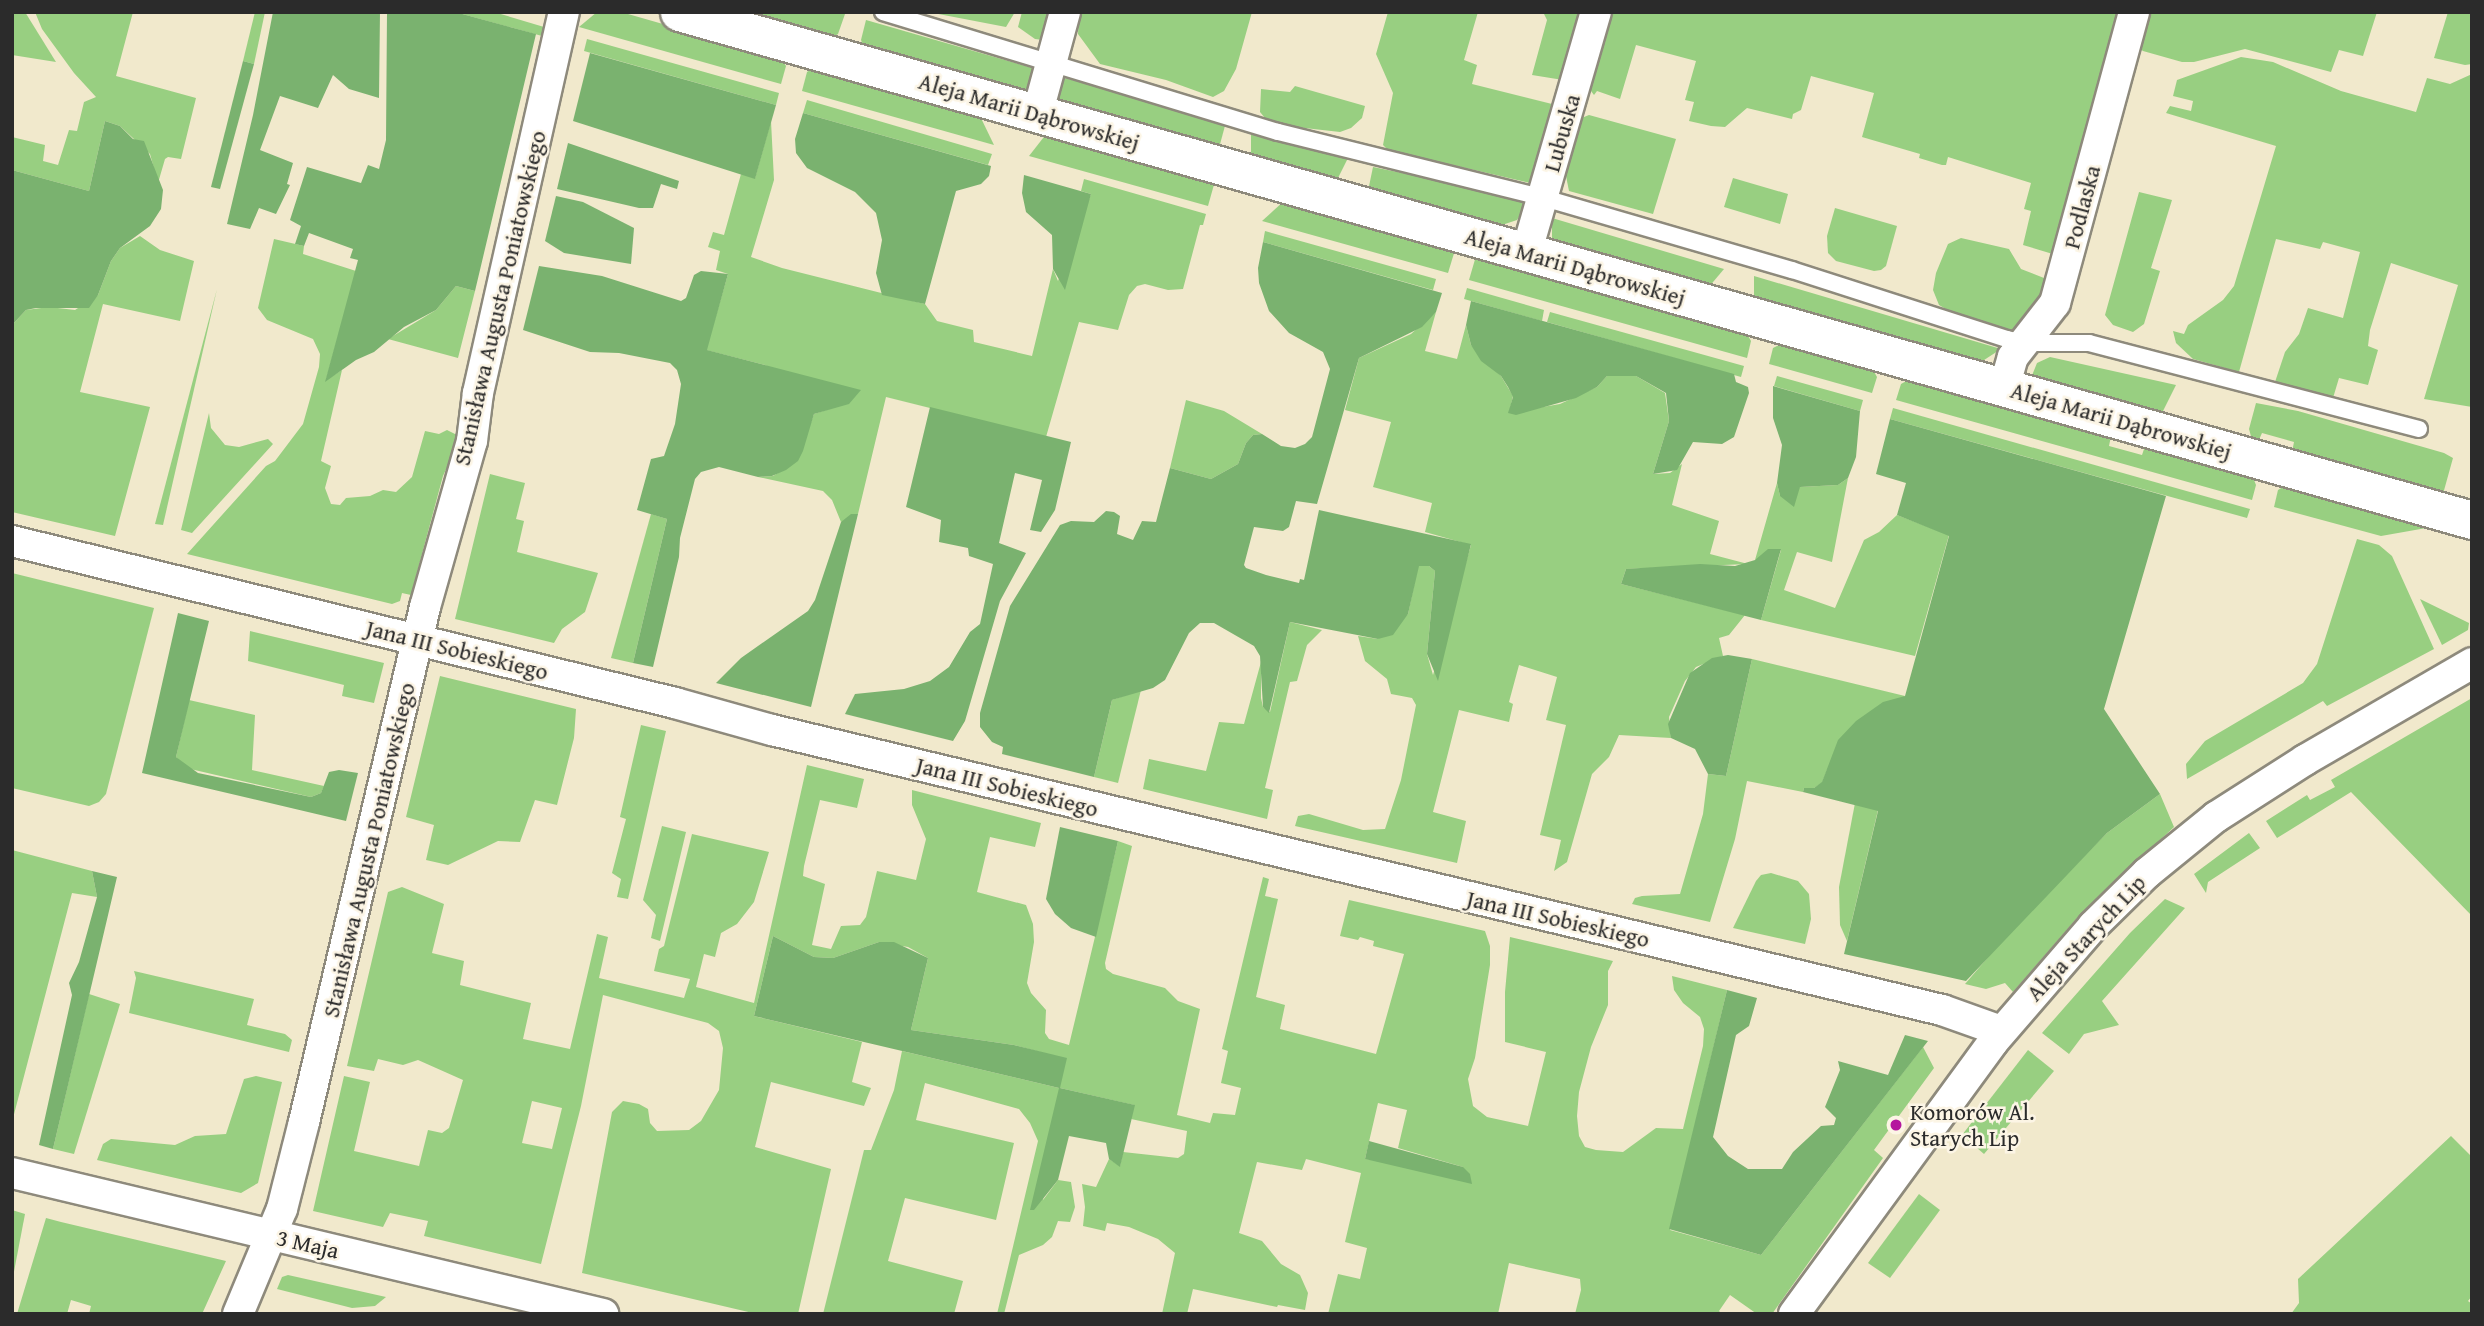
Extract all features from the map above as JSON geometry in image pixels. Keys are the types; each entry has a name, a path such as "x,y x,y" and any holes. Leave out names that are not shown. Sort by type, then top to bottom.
{"street":[{"name":"Stanisława Augusta Poniatowskiego","path":"237,1314 272,1236 304,1122 417,641 456,491 472,441 478,393 564,12"},
{"name":"Aleja Marii Dąbrowskiej","path":"679,12 2472,520"},
{"path":"1037,115 1065,12"},
{"name":"Lubuska","path":"1526,254 1597,12"},
{"name":"Podlaska","path":"2004,388 2013,357 2056,301 2134,12"},
{"name":"Jana III Sobieskiego","path":"12,541 675,703 772,730 1942,1010 2001,1031"},
{"name":"Aleja Starych Lip","path":"1794,1314 2001,1031 2094,926 2147,873 2216,817 2305,760 2472,663"},
{"name":"3 Maja","path":"12,1173 603,1314"}],"lane":[{"path":"883,12 1315,142 1544,198 1792,270 2025,343 2089,343 2419,429"}],"green space":[{"path":"12,12 25,12 56,62 12,55"},
{"path":"35,12 133,12 116,76 196,98 181,159 165,159 158,183 150,154 120,126 105,121 89,191 12,170 12,137 45,145 43,161 58,165 69,130 77,131 84,102 96,97 74,73 42,29"},
{"path":"255,12 265,12 254,64 243,61"},
{"path":"273,12 380,12 379,98 349,89 333,75 318,108 280,96 260,150 293,163 287,184 290,185 276,214 259,208 250,229 227,224 253,115"},
{"path":"387,12 455,12 536,34 475,291 456,286 436,310 404,327 374,352 356,360 325,382 358,260 350,258 353,249 309,233 304,246 295,244 301,226 290,220 307,167 361,183 368,165 379,169 386,140"},
{"path":"455,12 494,12 544,27 542,36"},
{"path":"597,12 621,12 781,58 786,66 781,84 579,27"},
{"path":"747,12 845,14 838,34 831,38"},
{"path":"928,12 1015,12 1006,27"},
{"path":"1022,12 1052,12 1043,40 1035,39 1018,27"},
{"path":"1079,12 1252,12 1236,69 1224,91 1213,97 1166,80 1100,64 1078,34"},
{"path":"1388,12 1478,12 1464,60 1477,65 1472,84 1556,105 1534,181 1530,183 1388,150 1383,145 1393,93 1376,54"},
{"path":"1543,12 1583,12 1563,80 1532,75 1547,20"},
{"path":"1609,12 2120,12 2056,255 2023,245 2031,211 2024,209 2031,183 1948,157 1946,165 1942,165 1919,158 1920,154 1862,137 1874,93 1811,76 1801,110 1793,114 1792,119 1747,108 1725,127 1711,126 1689,121 1694,102 1685,100 1696,61 1636,45 1620,99 1597,91 1594,95 1588,87"},
{"path":"2147,12 2377,12 2363,56 2339,50 2331,72 2245,49 2194,62 2182,62 2143,51 2138,47"},
{"path":"2448,12 2472,12 2472,64 2434,58"},
{"path":"866,20 1036,69 1031,87 1025,92 864,48 861,40"},
{"path":"587,39 779,93 776,105 584,51"},
{"path":"590,53 776,105 755,179 573,121"},
{"path":"2241,57 2273,62 2341,91 2416,112 2427,78 2450,84 2472,74 2472,407 2424,399 2458,285 2391,263 2370,330 2368,346 2378,350 2368,385 2339,378 2333,398 2275,382 2285,352 2299,334 2308,308 2343,318 2360,252 2323,242 2320,249 2276,239 2239,372 2193,359 2176,343 2173,331 2184,334 2188,325 2223,300 2234,286 2276,146 2166,113 2170,106 2191,111 2193,101 2173,96 2177,80"},
{"path":"243,61 254,64 220,189 211,187"},
{"path":"815,67 979,114 994,145 802,91 807,72"},
{"path":"1061,77 1226,122 1219,148 1058,101"},
{"path":"1295,86 1365,106 1362,118 1351,128 1340,132 1287,126 1265,118 1260,112 1261,89 1290,92"},
{"path":"807,100 992,154 988,165 803,113"},
{"path":"803,113 991,166 989,176 981,184 956,191 925,304 882,295 876,273 882,240 876,213 855,192 807,168 796,153 795,139"},
{"path":"1589,115 1676,139 1653,214 1569,191 1565,171 1579,119"},
{"path":"105,121 120,126 133,139 144,141 163,190 161,209 150,226 120,248 89,308 26,310 12,325 12,170 89,191"},
{"path":"771,121 774,180 751,257 782,268 925,304 937,321 973,330 974,342 1032,356 1053,269 1058,281 1091,194 1081,191 1084,179 1206,214 1203,225 1200,225 1183,289 1168,290 1145,284 1137,286 1129,295 1118,330 1079,322 1046,437 886,397 858,514 841,522 832,500 823,491 758,477 773,476 797,461 814,414 835,407 765,365 706,350 728,274 716,270 720,251 708,247 713,232 724,235 741,174 755,178"},
{"path":"1251,132 1349,156 1336,182 1251,158"},
{"path":"1047,133 1215,181 1208,206 1029,156"},
{"path":"568,143 679,181 677,189 661,184 653,208 639,208 557,189"},
{"path":"1373,167 1475,188 1528,203 1517,220 1496,227 1368,191"},
{"path":"1024,175 1091,194 1065,290 1053,269 1052,235 1026,212 1022,193"},
{"path":"1733,178 1788,194 1780,224 1724,207"},
{"path":"2139,192 2172,200 2151,268 2160,271 2144,324 2133,332 2113,325 2105,315"},
{"path":"556,196 583,202 634,228 631,264 564,253 545,241"},
{"path":"1284,201 1455,250 1448,273 1262,221"},
{"path":"1835,208 1897,226 1886,266 1874,271 1836,261 1828,253 1827,236"},
{"path":"1552,218 1724,269 1708,288 1563,247 1552,238"},
{"path":"1265,231 1436,279 1433,290 1263,242"},
{"path":"140,236 160,250 194,261 180,321 103,304 80,392 150,407 115,536 12,512 12,325 26,310 49,307 75,310 98,295 111,261 120,248"},
{"path":"1961,238 2009,249 2021,269 2049,280 2044,298 2016,332 1956,315 1939,305 1933,290 1936,273 1948,244"},
{"path":"274,239 304,246 303,254 356,271 326,380 342,370 321,461 331,466 325,488 331,504 340,505 346,498 370,496 383,490 396,492 412,477 425,431 439,434 447,430 461,437 443,476 411,595 402,593 400,601 392,604 187,554 266,466 275,461 303,424 319,367 320,354 313,339 267,320 258,308"},
{"path":"1263,242 1442,293 1436,312 1422,327 1359,358 1317,504 1296,501 1289,527 1283,531 1254,527 1244,565 1266,575 1299,583 1300,579 1304,580 1319,510 1471,544 1438,681 1427,654 1435,571 1429,566 1419,566 1408,614 1393,635 1378,639 1290,622 1269,713 1263,707 1260,656 1254,646 1214,623 1200,623 1189,633 1165,680 1153,688 1112,700 1094,777 1002,754 1003,747 992,742 980,727 980,713 1010,606 1060,525 1071,521 1094,522 1106,511 1114,512 1120,516 1117,534 1133,540 1142,521 1156,522 1170,468 1211,479 1238,464 1246,443 1253,435 1262,434 1281,446 1295,448 1312,437 1330,369 1323,352 1289,333 1269,311 1259,283 1258,268"},
{"path":"1476,256 1746,332 1751,341 1747,358 1469,280"},
{"path":"539,266 602,276 681,301 686,298 694,275 701,271 728,274 707,350 861,390 849,404 814,414 798,461 786,470 772,476 758,477 719,467 701,472 695,479 653,667 633,663 667,519 637,510 651,459 664,456 675,424 681,384 677,370 670,363 619,353 590,352 523,330"},
{"path":"1754,276 2001,349 1981,362 1754,301"},
{"path":"456,286 475,291 458,358 388,339 436,310"},
{"path":"1467,288 1544,310 1542,321 1464,299"},
{"path":"217,289 163,525 155,524"},
{"path":"1471,301 1734,374 1736,382 1748,387 1749,393 1734,437 1722,444 1693,442 1677,470 1653,474 1669,421 1666,393 1636,376 1607,376 1597,387 1576,398 1516,415 1508,413 1513,397 1508,387 1501,376 1481,361 1471,345 1466,325"},
{"path":"1436,312 1425,351 1457,359 1466,325 1471,345 1501,376 1513,396 1509,413 1560,404 1597,387 1607,376 1636,376 1665,393 1669,421 1653,474 1670,473 1682,464 1672,505 1719,521 1710,554 1748,564 1626,569 1621,584 1745,615 1729,635 1719,638 1723,656 1696,667 1685,681 1669,717 1671,738 1619,735 1609,757 1592,774 1567,862 1554,871 1561,840 1540,835 1566,725 1546,720 1557,677 1519,665 1509,702 1513,704 1509,722 1459,710 1433,812 1466,821 1457,863 1295,826 1298,816 1309,814 1363,830 1385,829 1401,780 1416,705 1412,698 1391,694 1387,679 1365,661 1358,636 1378,639 1408,614 1418,566 1429,566 1435,571 1427,654 1433,675 1471,545 1425,532 1432,503 1373,487 1391,422 1345,410 1359,358 1411,334"},
{"path":"1550,312 1744,366 1741,377 1547,322"},
{"path":"1783,343 1872,368 1877,377 1872,393 1769,364 1773,348"},
{"path":"2050,357 2176,385 2161,415 2031,378 2037,363"},
{"path":"1777,376 1863,400 1860,411 1774,386"},
{"path":"1910,379 2111,436 2109,446 2142,455 2145,446 2252,475 2256,485 2252,500 1896,400 1901,384"},
{"path":"1773,386 1860,411 1856,457 1848,478 1838,485 1800,487 1794,507 1780,496 1777,483 1782,445 1773,418"},
{"path":"1186,400 1224,411 1262,434 1253,435 1246,443 1238,464 1211,479 1170,468"},
{"path":"2256,403 2298,411 2444,453 2453,458 2443,494 2292,452 2294,442 2262,433 2258,442 2252,440 2249,429"},
{"path":"930,407 1071,442 1055,510 1041,532 1030,530 1042,480 1015,473 999,543 1026,553 1000,601 965,721 953,741 845,714 855,694 904,689 930,681 949,667 970,632 980,624 993,564 969,556 968,548 939,542 941,520 906,507"},
{"path":"1893,408 2250,509 2247,518 1890,419"},
{"path":"209,413 211,428 225,445 239,447 268,439 273,444 192,533 181,530"},
{"path":"1890,419 2166,496 2104,709 2160,794 2107,833 1966,981 1844,954 1878,811 1803,792 1804,788 1814,788 1822,782 1838,740 1856,721 1883,702 1905,696 1949,536 1897,515 1906,483 1876,474"},
{"path":"490,474 525,483 516,519 524,521 517,552 598,573 585,612 562,629 554,643 455,619"},
{"path":"1848,478 1832,562 1797,552 1784,590 1835,608 1864,540 1879,532 1897,515 1949,535 1915,656 1761,620 1781,550 1755,560 1777,483 1780,496 1800,487 1838,485"},
{"path":"2286,485 2432,527 2381,536 2274,507 2278,490"},
{"path":"651,514 667,519 633,663 611,658"},
{"path":"851,514 858,514 811,707 716,683 741,658 808,611 815,600 841,522"},
{"path":"2357,539 2379,545 2392,556 2434,649 2327,706 2323,701 2187,779 2186,764 2205,741 2303,683 2317,664"},
{"path":"1768,549 1781,549 1761,620 1621,584 1626,569 1700,564 1735,566 1755,560"},
{"path":"12,573 154,608 106,794 99,802 89,806 12,788"},
{"path":"2420,599 2469,623 2468,630 2442,645"},
{"path":"178,613 209,621 176,757 198,773 311,797 321,793 329,772 339,770 358,773 346,821 142,773"},
{"path":"1290,622 1322,630 1307,645 1297,681 1290,682 1265,788 1273,790 1267,819 1143,789 1149,759 1206,771 1219,722 1244,724 1261,662 1261,698 1263,707 1270,712"},
{"path":"250,631 384,663 374,703 342,696 344,685 248,661"},
{"path":"1728,655 1752,659 1726,776 1708,774 1695,749 1671,738 1668,724 1690,673 1712,658"},
{"path":"1752,659 1905,696 1827,770 1822,783 1814,788 1804,788 1803,792 1747,781 1735,839 1710,922 1632,904 1635,898 1642,896 1680,894 1703,814 1708,774 1726,776"},
{"path":"440,676 576,709 574,738 557,805 535,800 520,842 498,841 448,865 426,860 434,825 406,817"},
{"path":"1141,690 1118,783 1094,777 1112,700"},
{"path":"2472,698 2472,916 2351,792 2277,838 2266,821 2307,795 2310,800 2335,787 2331,780"},
{"path":"189,700 255,715 252,770 324,786 321,793 311,797 186,768 176,757"},
{"path":"641,725 666,731 628,899 617,897 621,879 612,873 626,819 620,817"},
{"path":"807,765 864,779 857,808 820,800 803,876 825,884 812,945 831,949 841,926 860,925 866,917 877,871 916,880 926,839 912,805 912,790 1041,823 1035,847 990,837 977,892 1026,905 1033,924 1034,942 1027,983 1031,993 1046,1010 1045,1033 1049,1039 1069,1045 1118,841 1132,846 1105,963 1106,969 1113,974 1165,988 1178,1001 1200,1009 1177,1115 1210,1123 1213,1113 1235,1115 1241,1088 1221,1083 1228,1051 1222,1049 1263,877 1269,879 1265,896 1278,899 1256,997 1285,1005 1280,1029 1376,1054 1404,954 1373,946 1374,941 1360,937 1358,940 1340,936 1349,900 1485,931 1490,946 1490,965 1475,1058 1468,1079 1473,1106 1487,1117 1528,1126 1546,1052 1505,1042 1505,992 1510,937 1613,961 1608,971 1608,1005 1591,1047 1579,1092 1579,1136 1585,1147 1596,1150 1623,1152 1656,1128 1683,1129 1703,1046 1704,1029 1700,1017 1683,1003 1674,990 1672,976 1727,990 1670,1230 1761,1255 1923,1047 1934,1068 1874,1150 1883,1158 1772,1314 1757,1314 1730,1295 1719,1311 1722,1314 1575,1314 1581,1290 1580,1279 1509,1263 1498,1314 1328,1314 1338,1274 1360,1279 1367,1248 1345,1242 1361,1173 1306,1159 1302,1170 1257,1162 1239,1233 1262,1241 1281,1264 1300,1275 1308,1293 1305,1310 1277,1307 1193,1289 1187,1314 1162,1314 1175,1253 1158,1239 1129,1227 1107,1223 1105,1231 1083,1226 1085,1207 1082,1184 1096,1187 1109,1159 1120,1166 1123,1152 1178,1158 1184,1154 1187,1131 1131,1119 1134,1105 1060,1088 1043,1200 1058,1180 1071,1182 1075,1207 1070,1222 1058,1221 1052,1237 1043,1245 1019,1255 1004,1314 997,1314 1038,1141 1030,1123 1019,1109 925,1083 916,1120 1014,1143 996,1220 905,1198 888,1261 963,1281 954,1314 823,1314 864,1150 871,1150 894,1090 902,1051 1059,1088 1066,1059 1014,1045 911,1030 928,958 908,947 879,942 833,958 814,957 773,936 754,1016 862,1042 852,1082 871,1088 864,1106 771,1082 755,1147 831,1169 798,1314 757,1314 582,1273 612,1112 623,1101 639,1104 648,1109 650,1123 657,1131 689,1130 701,1121 719,1090 723,1048 719,1031 708,1023 603,995 581,1106 541,1264 424,1236 428,1221 390,1213 383,1227 313,1211 344,1076 370,1082 354,1151 419,1166 428,1130 442,1133 449,1128 463,1080 418,1060 403,1065 378,1059 374,1071 347,1066 388,892 402,887 444,904 432,953 464,961 460,985 531,1003 523,1039 570,1049 597,934 608,937 599,978 684,998 690,979 654,971 659,949 664,946 692,834 769,852 754,902 737,924 721,933 715,957 704,954 696,987 754,1003","holes":["532,1101 562,1108 552,1149 522,1143","1378,1103 1407,1110 1398,1148 1463,1167 1365,1159"]},
{"path":"2160,794 2174,827 2077,918 2013,992 2005,983 1986,989 1965,984 2009,933 2107,833"},
{"path":"1855,803 1878,810 1847,941 1840,925 1839,887"},
{"path":"662,826 686,832 660,941 651,938 656,915 643,900"},
{"path":"1060,827 1118,841 1096,937 1071,928 1055,914 1046,899"},
{"path":"2249,833 2260,848 2208,882 2206,893 2194,874"},
{"path":"12,850 92,871 97,897 72,893 12,1122"},
{"path":"92,871 117,877 53,1149 39,1145 72,995 69,983 79,962 97,897"},
{"path":"1771,873 1798,881 1809,894 1811,919 1805,944 1733,928 1756,881 1761,875"},
{"path":"2165,899 2185,908 2102,1001 2119,1025 2084,1034 2069,1054 2042,1033 2130,933"},
{"path":"773,936 814,957 833,958 879,942 894,942 928,958 911,1030 1014,1045 1067,1058 1060,1088 1135,1105 1120,1167 1109,1159 1106,1143 1069,1136 1058,1180 1034,1210 1030,1210 1059,1088 754,1016"},
{"path":"134,971 254,999 247,1025 285,1034 292,1040 289,1052 129,1013 136,978"},
{"path":"1727,990 1757,998 1749,1026 1736,1035 1713,1137 1728,1156 1748,1169 1782,1169 1793,1152 1821,1126 1834,1125 1836,1118 1825,1107 1840,1070 1838,1061 1888,1075 1905,1035 1928,1041 1761,1255 1669,1229"},
{"path":"89,994 120,1004 74,1154 53,1149"},
{"path":"2028,1050 2054,1071 1984,1154 1962,1135"},
{"path":"256,1076 282,1082 258,1183 241,1193 97,1160 103,1144 111,1139 175,1145 195,1136 226,1134 244,1079"},
{"path":"2451,1136 2472,1157 2472,1296 2468,1301 2472,1304 2472,1314 2291,1314 2299,1303 2298,1279"},
{"path":"1369,1141 1463,1167 1470,1174 1472,1184 1365,1159"},
{"path":"1919,1194 1940,1210 1890,1278 1868,1263"},
{"path":"12,1210 25,1214 12,1282"},
{"path":"46,1218 226,1261 202,1314 89,1314 91,1306 71,1300 67,1314 17,1314"},
{"path":"288,1275 386,1297 375,1306 352,1308 277,1289 282,1277"}],"place":[{"name":"Komorów Al. Starych Lip","path":"1896,1125"}]}
